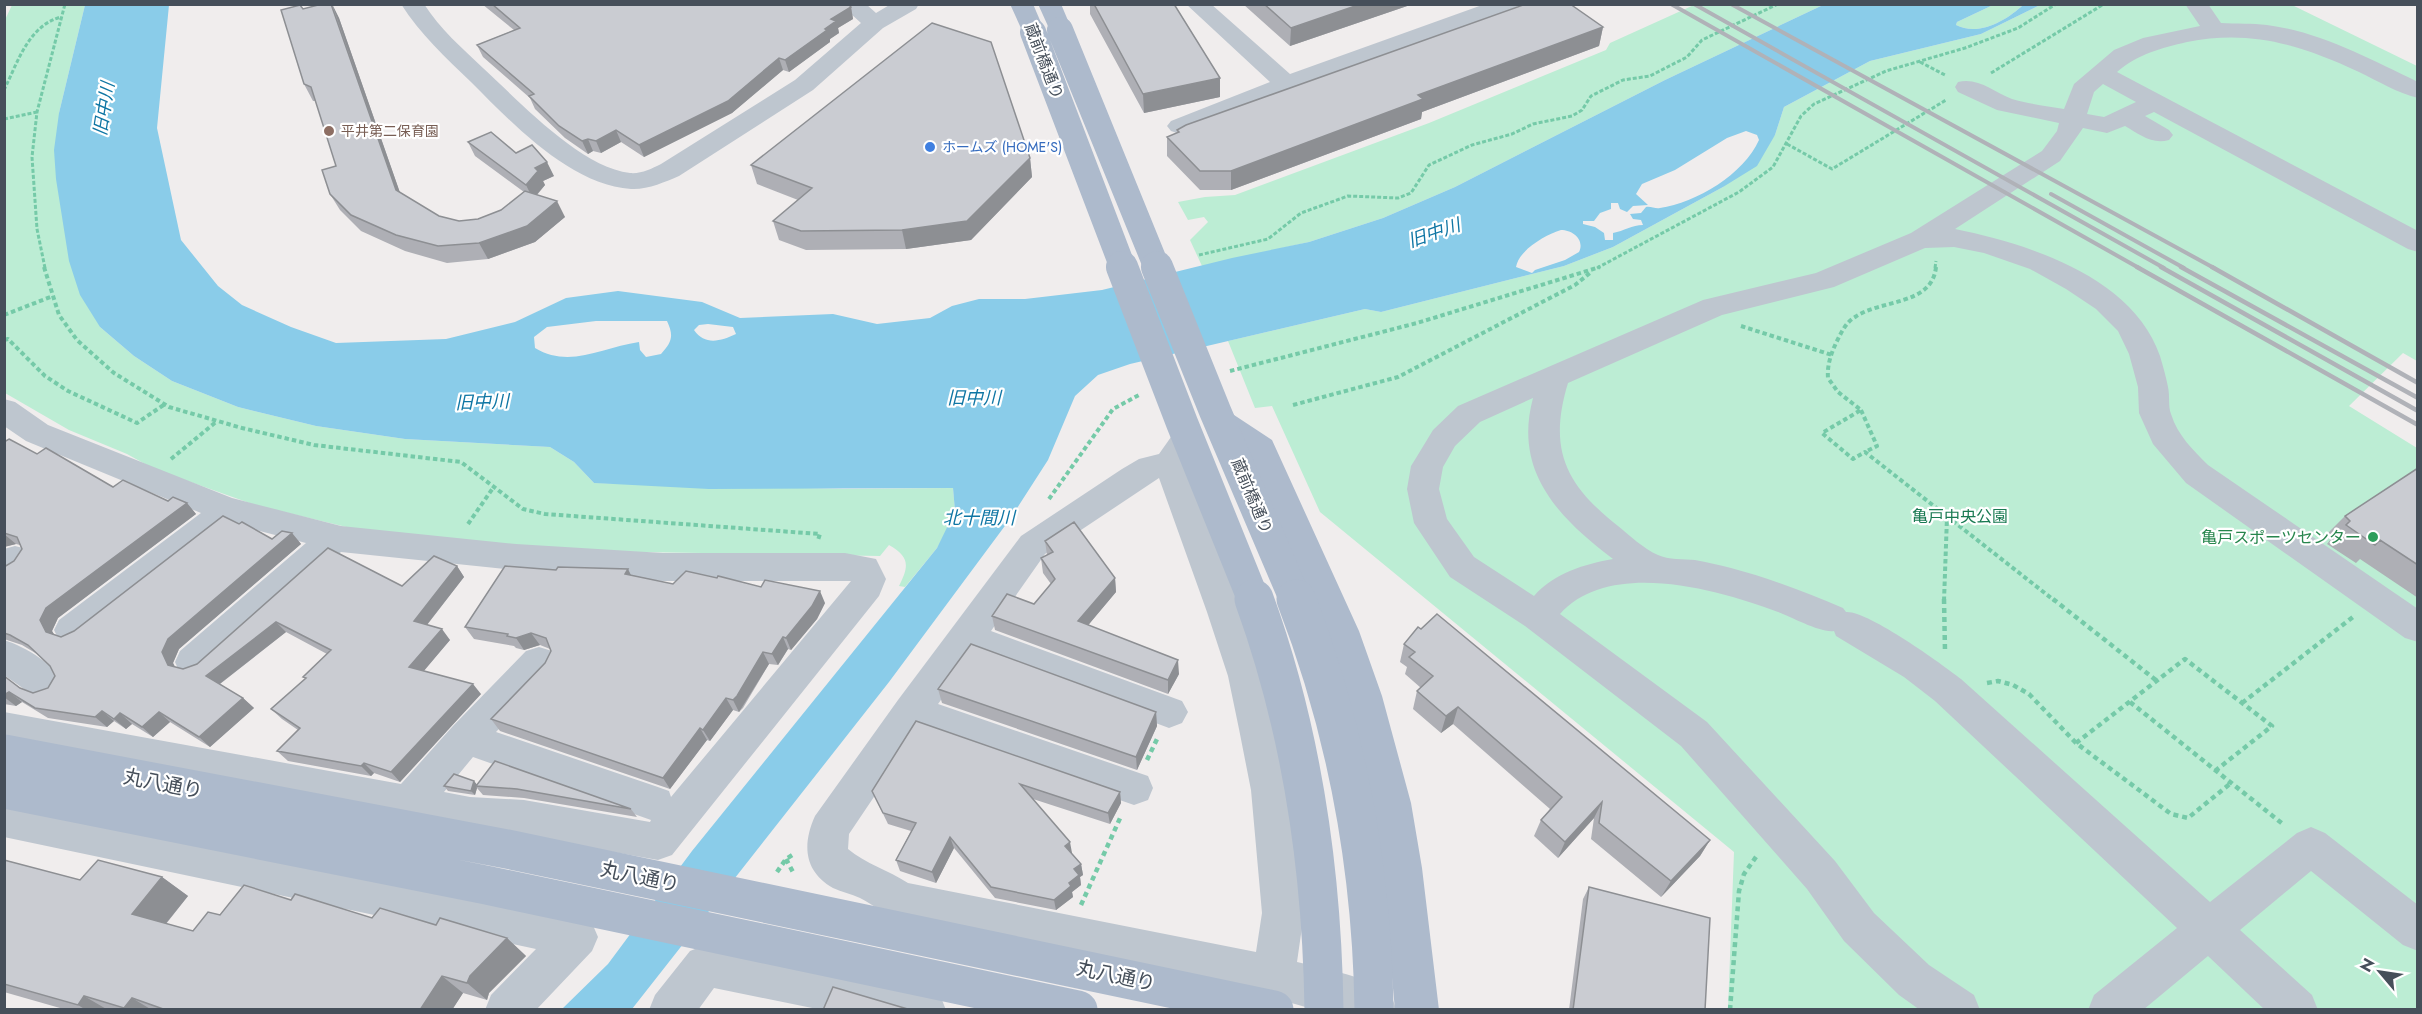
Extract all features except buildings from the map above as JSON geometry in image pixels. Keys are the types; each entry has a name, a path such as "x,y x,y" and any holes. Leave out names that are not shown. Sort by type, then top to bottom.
{"main road":[{"name":"蔵前橋通り","path":"1041,18 1220,422 1285,574 1317,657 1353,799 1368,902 1374,1010"},
{"name":"蔵前橋通り","path":"1041,18 1179,449 1228,532 1281,683 1306,797 1317,862 1324,940 1324,1010"},
{"path":"1220,422 1261,447 1341,631 1364,696 1385,782 1402,868 1417,1010"},
{"name":"丸八通り","path":"4,754 1274,993"},
{"name":"丸八通り","path":"4,789 463,880 1078,1010"}],"street":[{"path":"412,4 454,54 540,135 578,160 628,180 656,177 670,170 795,91 875,23 908,4"},
{"path":"852,4 875,23"},
{"path":"1197,4 1286,84"},
{"path":"1180,126 1286,84 1508,4"},
{"path":"2196,4 2214,30"},
{"path":"1959,1010 1914,980 1860,927 1821,875 1694,734 1537,616 1462,567 1431,523 1423,489 1427,466 1444,438 1469,414 1713,307 1824,280 1921,239 2051,156 2069,132 2083,89 2122,55 2151,43 2214,30 2267,32 2297,39 2338,54 2418,91"},
{"path":"2101,73 2418,243"},
{"path":"1967,87 2006,105 2108,125 2155,102"},
{"path":"2127,117 2160,135"},
{"path":"1921,239 1953,238 1990,245 2040,263 2076,282 2106,302 2130,326 2144,354 2153,387 2155,412 2169,444 2197,474 2418,628"},
{"path":"1555,377 1545,413 1543,437 1546,458 1556,484 1577,512 1649,567"},
{"path":"4,410 37,433 228,510 334,538 516,557 663,567 810,566 864,569 869,579 867,586 658,842 524,818 470,815 4,728"},
{"path":"1274,993 1283,913 1269,790 1246,676 1225,612 1179,449 1033,545 911,711 829,829 827,857 847,874 874,884 900,901 1067,933 1274,993 1354,998 1374,1010"},
{"path":"72,630 228,510"},
{"path":"193,662 334,538"},
{"path":"1537,616 1562,591 1598,575 1649,567 1706,577 1768,592 1840,622 1917,666 1948,690 2297,1010"},
{"path":"967,637 1169,712"},
{"path":"4,655 46,685"},
{"path":"410,803 466,738 539,662"},
{"path":"911,711 1134,788"},
{"path":"466,738 655,804"},
{"path":"416,902 470,815"},
{"path":"4,819 578,937 506,1010"},
{"path":"2109,1010 2311,846 2418,931"},
{"path":"863,996 900,901"},
{"path":"670,1010 705,966 745,972 925,1010"}],"path":[{"path":"65,4 37,112 32,158 37,229 43,263 59,315 77,340 114,373 165,404 217,422 314,445 461,462 523,509 545,514 820,534 810,566"},
{"path":"1199,255 1268,238 1301,213 1348,196 1398,198 1411,193 1429,165 1472,145 1512,134 1533,124 1572,116 1582,110 1591,96 1623,80 1650,76 1687,57 1702,40 1778,4"},
{"path":"1221,373 1417,323 1593,270 1739,192 1773,167 1801,116 1814,104 1886,71 1965,48 2018,28 2056,4"},
{"path":"4,90 34,32 49,18 61,17"},
{"path":"1920,62 1938,71"},
{"path":"4,119 37,112"},
{"path":"1787,144 1832,169"},
{"path":"1861,410 1822,433 1853,459 1877,446 1861,410 1834,387 1828,377 1832,356 1839,337 1856,315 1911,298 1924,291 1932,282 1937,271 1934,250 1921,239"},
{"path":"1293,405 1398,377 1575,285 1593,270"},
{"path":"4,315 53,296"},
{"path":"4,340 8,339 45,376 68,390 137,423 165,404"},
{"path":"1785,340 1832,356"},
{"path":"1033,545 1026,532 1103,421 1113,409 1141,393"},
{"path":"165,464 217,422"},
{"path":"1865,452 2157,681"},
{"path":"462,532 493,488"},
{"path":"1947,516 1943,628 1950,677 1948,690 1998,681 2013,685 2029,694 2076,743 2171,814 2188,818 2231,783"},
{"path":"2242,703 2376,599"},
{"path":"2076,743 2185,659 2272,726 2215,771"},
{"path":"2130,702 2311,846"},
{"path":"1067,933 1169,712"},
{"path":"1730,1010 1739,891 1744,874 1756,856 1784,834"}],"green space":[{"path":"12,5 85,5 59,113 100,327 134,356 172,381 238,407 316,426 405,439 550,447 574,462 594,483 843,489 953,488 955,511 937,548 905,587 899,586 905,573 906,563 901,554 889,545 880,556 577,551 363,531 255,505 154,469 127,454 69,430 5,393 4,22"},
{"path":"1694,5 1823,5 1665,80 1455,187 1383,218 1309,242 1202,266 1190,240 1208,222 1204,217 1188,220 1178,202 1235,195 1429,123 1606,50 1610,43"},
{"path":"1993,5 2023,5 2001,21 1983,28 1965,28 1956,25 1957,22"},
{"name":"亀戸中央公園","path":"2040,5 2292,5 2417,66 2417,361 2403,353 2349,406 2417,448 2417,1009 1728,1009 1734,852 1320,512 1272,406 1255,408 1228,341 1365,309 1381,312 1564,266 1613,247 1723,187 1775,135 1784,107 1870,61 1981,34"}],"water":[{"name":"旧中川","path":"85,5 169,5 157,128 181,240 218,286 242,305 291,327 336,343 446,339 515,322 566,298 618,291 702,302 740,318 833,314 877,324 930,318 952,306 979,299 1025,299 1102,290 1232,258 1309,242 1383,218 1455,187 1665,80 1823,5 1993,5 1957,22 1956,25 1974,29 2001,21 2023,5 2040,5 1981,34 1870,61 1784,107 1775,135 1757,166 1613,247 1564,266 1381,312 1365,309 1130,364 1098,375 1075,396 1048,460 1010,519 889,682 632,1009 562,1009 608,964 692,851 937,548 955,511 953,488 709,489 594,483 574,462 550,447 405,439 316,426 238,407 172,381 134,356 100,327 80,295 69,261 56,179 54,150 59,113","holes":["1746,131 1757,135 1759,140 1742,164 1717,185 1689,200 1658,208 1646,207 1641,213 1630,214 1633,219 1641,220 1643,225 1613,233 1613,240 1605,240 1604,233 1595,227 1583,224 1583,221 1594,221 1600,213 1611,209 1611,203 1618,203 1620,209 1627,212 1633,206 1648,205 1636,194 1642,184 1675,170 1727,138","1565,230 1574,234 1580,243 1579,252 1532,273 1516,267 1527,249 1555,232","596,321 667,321 671,335 668,346 661,354 646,357 640,350 639,342 587,355 561,357 535,348 534,337 547,327","699,325 733,327 736,334 725,339 708,340 694,330"]}],"railway":[{"path":"1671,4 2139,268"},
{"path":"1694,4 2164,268"},
{"path":"1731,4 2214,268"},
{"path":"2051,194 2184,268"},
{"path":"2137,267 2418,425"},
{"path":"2161,267 2418,411"},
{"path":"2181,267 2418,398"},
{"path":"2212,267 2418,383"}],"place":[{"name":"平井第二保育園","path":"329,131"},
{"name":"ホームズ (HOME'S)","path":"930,147"},
{"name":"亀戸スポーツセンター","path":"2373,537"}],"water label":[{"name":"北十間川","path":"979,518"}]}
